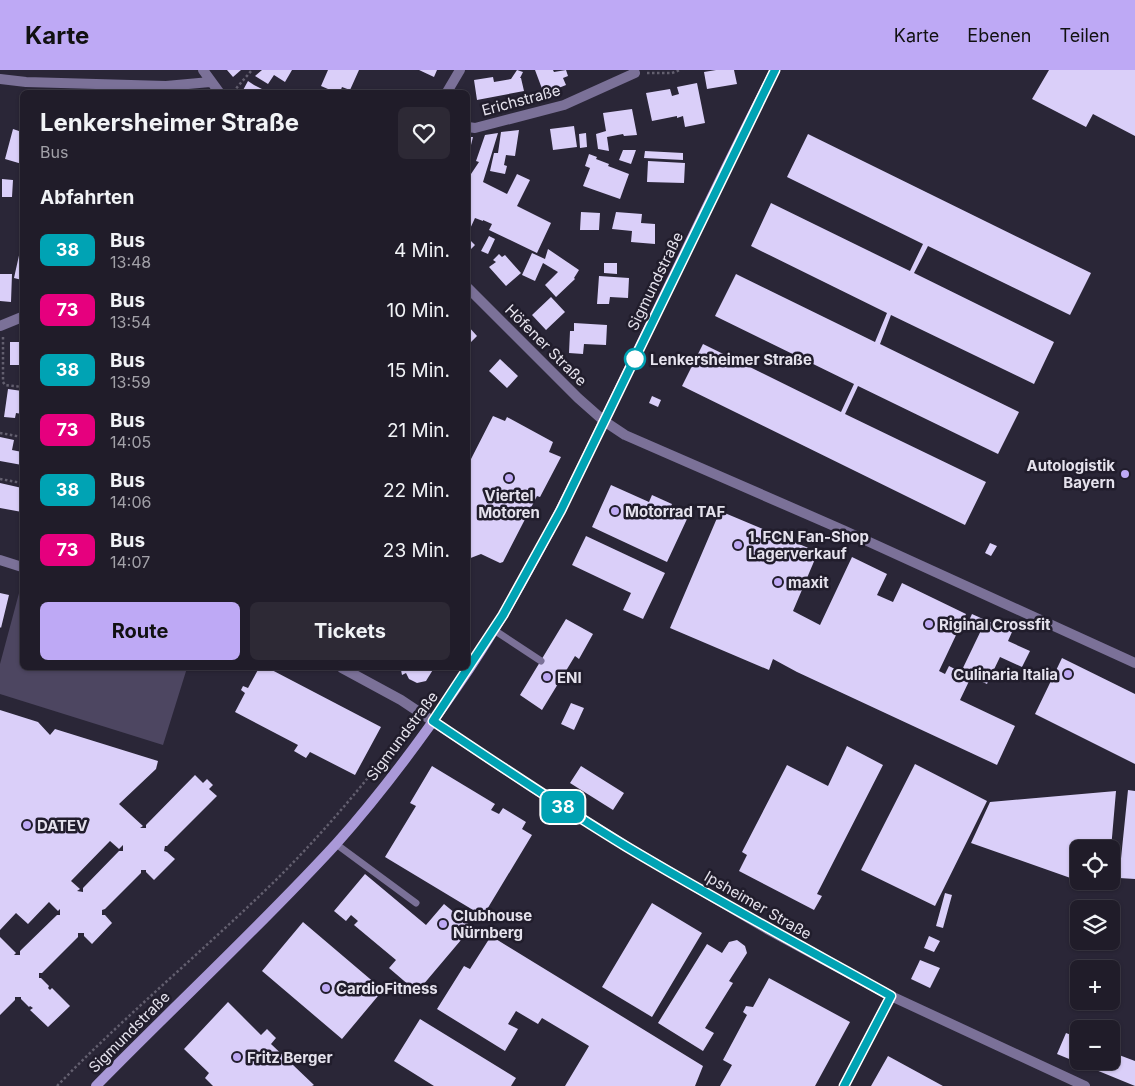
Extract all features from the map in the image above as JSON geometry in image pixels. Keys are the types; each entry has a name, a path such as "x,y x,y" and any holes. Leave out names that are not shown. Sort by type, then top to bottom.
{"main road":[{"name":"Sigmundstraße","path":"470,666 494,630 544,544 775,70"},
{"name":"Sigmundstraße","path":"96,1086 336,844 377,796 433,721 467,670"}],"street":[{"path":"203,70 217,90"},
{"path":"448,90 460,70"},
{"name":"Erichstraße","path":"470,127 475,128 564,106 635,73"},
{"path":"0,79 26,82 166,86 210,82"},
{"name":"Höfener Straße","path":"470,290 578,398 604,421"},
{"path":"1,326 20,318"},
{"path":"604,421 638,442 843,530 1135,663"},
{"path":"0,560 20,566"},
{"name":"Ipsheimer Straße","path":"346,670 418,711 533,788 629,848 767,929 891,996 1085,1086"},
{"path":"844,1086 891,996"}],"lane":[{"path":"494,630 541,661"},
{"path":"336,844 416,903"}],"path":[{"path":"235,90 252,70"},
{"path":"635,73 672,73 680,70"},
{"path":"1,326 3,382 6,385 20,387"},
{"path":"0,433 20,437"},
{"path":"0,479 20,483"},
{"path":"57,1086 93,1049 276,880 332,820 418,711"}],"shaded area":[{"path":"20,589 20,670 186,670 163,745 0,694 0,664"}],"building":[{"path":"227,70 241,70 233,77"},
{"path":"262,70 292,70 285,82 274,75 268,84 255,76"},
{"path":"328,70 359,70 350,90 342,87 341,90 330,90 321,86"},
{"path":"419,70 437,70 434,77"},
{"path":"517,70 523,72 520,78 524,91 477,100 474,80 493,77 494,82 511,79"},
{"path":"535,70 553,70 554,72 566,70 568,76 563,78 566,85 544,94"},
{"path":"734,70 737,84 707,89 704,72"},
{"path":"1049,70 1135,70 1135,136 1093,114 1086,127 1032,99"},
{"path":"248,81 264,90 243,90"},
{"path":"697,83 705,123 685,127 683,116 652,121 646,93 670,89 672,96 679,94 677,87"},
{"path":"632,109 637,135 624,136 623,134 607,137 609,151 598,149 596,134 606,131 603,113"},
{"path":"574,126 577,147 553,150 550,129"},
{"path":"13,129 20,131 20,163 5,159"},
{"path":"519,130 515,156 506,155 504,165 507,166 505,174 490,171 494,153 498,153 501,132"},
{"path":"498,133 483,182 507,194 517,174 530,180 517,206 551,223 537,253 489,230 492,224 483,220 475,218 470,229 470,173 479,162 476,161 485,135"},
{"path":"586,133 587,147 580,148 579,134"},
{"path":"808,134 1091,273 1070,315 928,246 914,273 1054,342 1034,384 891,315 880,344 1019,412 998,454 858,386 845,414 986,482 965,525 682,386 703,344 841,412 854,384 715,316 736,274 875,342 887,313 751,246 771,203 910,271 923,244 787,177"},
{"path":"470,137 473,137 470,149"},
{"path":"623,150 636,150 631,164 619,160"},
{"path":"645,151 683,153 683,160 644,158"},
{"path":"589,154 609,164 608,166 629,174 620,199 583,186 590,168 585,166"},
{"path":"648,161 685,163 684,183 647,182"},
{"path":"2,179 13,180 12,197 2,197"},
{"path":"581,212 600,213 599,230 580,230"},
{"path":"616,212 642,214 641,223 655,224 655,244 631,242 632,231 612,229"},
{"path":"489,236 495,239 488,254 481,251"},
{"path":"470,240 475,245 470,250"},
{"path":"548,249 579,270 575,279 556,297 545,285 558,272 543,263 535,281 522,275 532,253 545,259"},
{"path":"20,251 20,280 14,278"},
{"path":"499,254 502,257 505,255 521,273 506,286 489,267 496,262 493,260"},
{"path":"604,263 617,263 617,274 604,273"},
{"path":"0,274 12,274 11,302 0,301"},
{"path":"599,276 629,278 628,298 610,297 609,304 597,304"},
{"path":"551,297 565,312 546,330 532,315"},
{"path":"574,323 607,325 606,345 584,344 583,354 569,353 570,331 574,331"},
{"path":"470,328 477,336 470,343"},
{"path":"10,342 20,342 20,365 10,365"},
{"path":"500,359 518,376 507,388 489,371"},
{"path":"8,389 20,391 20,414 16,413 15,418 4,417"},
{"path":"652,396 661,400 658,407 649,403"},
{"name":"Viertel Motoren","path":"493,416 505,421 507,417 553,442 549,452 561,457 540,497 537,496 503,562 500,563 481,554 470,558 470,461"},
{"path":"0,437 14,440 12,450 20,452 20,465 0,461"},
{"path":"0,483 20,488 20,512 0,508"},
{"path":"611,485 649,502 652,495 672,504 669,511 687,519 667,562 592,527"},
{"path":"720,511 818,552 793,611 820,625 852,557 887,574 877,595 893,602 902,583 966,614 939,671 945,674 949,666 961,672 986,620 1012,632 1008,641 1030,651 1022,667 1000,657 987,684 971,677 960,700 1015,726 997,765 773,659 769,670 670,628"},
{"path":"586,536 665,573 643,619 623,610 631,593 572,565"},
{"path":"990,543 997,546 991,556 985,553"},
{"path":"0,593 9,595 1,628 0,627"},
{"path":"972,614 983,619 978,632 966,627"},
{"path":"566,619 593,634 579,659 575,656 542,710 520,695"},
{"path":"1062,658 1135,694 1135,764 1035,714"},
{"path":"258,670 272,670 381,727 355,775 310,752 306,758 294,751 298,745 235,712 245,693 241,690 243,686 248,688"},
{"path":"401,670 433,670 426,681 417,683 409,679 406,673 402,675"},
{"path":"571,703 584,708 574,730 561,724"},
{"path":"0,710 38,722 50,735 55,729 158,761 156,769 119,804 143,826 140,828 146,828 146,825 195,775 203,783 207,779 213,785 209,789 217,796 165,846 164,851 175,859 154,880 146,870 141,870 141,873 102,910 102,915 105,915 112,923 92,944 84,936 84,933 78,933 78,937 42,973 39,973 39,978 49,986 48,988 50,990 52,988 70,1006 48,1027 30,1010 33,1008 29,1007 21,997 15,997 15,1000 0,1015 0,937 16,953 14,955 20,955 20,951 57,915 60,915 60,909 58,911 49,902 28,924 16,913 0,930","holes":["110,841 119,849 123,845 123,851 119,851 83,888 83,892 77,891 80,889 71,881"]},
{"path":"847,746 883,765 817,894 822,896 814,910 739,871 747,855 742,852 787,765 828,786"},
{"path":"915,764 987,801 935,906 861,870"},
{"path":"432,766 495,804 491,810 499,814 503,808 526,822 522,829 532,835 483,916 385,857 416,806 410,803"},
{"path":"581,766 624,793 613,810 570,783"},
{"path":"1128,790 1135,791 1135,879 1120,878"},
{"path":"1116,791 1112,840 1070,840 1070,878 971,843 990,802"},
{"path":"365,874 426,925 444,904 472,927 417,992 389,968 396,960 354,925 358,921 351,915 346,921 334,911"},
{"path":"945,893 952,895 943,928 936,926"},
{"path":"652,903 702,933 652,1017 602,987"},
{"path":"303,922 383,990 342,1039 262,971"},
{"path":"491,936 703,1066 695,1086 565,1086 589,1046 542,1018 538,1024 516,1011 508,1024 518,1029 505,1051 437,1009 464,966 470,969"},
{"path":"929,936 940,941 934,952 924,948"},
{"path":"737,940 745,946 747,953 729,981 733,983 705,1028 714,1033 703,1051 658,1023 707,944 722,953 729,942"},
{"path":"920,960 940,968 930,988 911,979"},
{"path":"769,978 850,1022 815,1086 720,1086 732,1065 723,1060 747,1015 743,1012 746,1006 753,1007"},
{"path":"228,1002 261,1035 267,1029 276,1038 271,1044 314,1085 213,1086 205,1078 209,1073 184,1049"},
{"path":"420,1019 516,1078 511,1086 434,1086 394,1061"},
{"path":"1066,1033 1070,1035 1070,1059 1057,1054"},
{"path":"1120,1055 1135,1061 1135,1086 1096,1070 1120,1070"},
{"path":"888,1056 943,1086 871,1086"}],"bus line":[{"name":"38","path":"470,668 525,578 561,510 724,171 775,70"},
{"name":"38","path":"469,670 433,721 533,788 629,848 767,929 891,996 844,1086"}],"place":[{"name":"Lenkersheimer Straße","path":"635,359"},
{"name":"Autologistik Bayern","path":"1125,474"},
{"name":"Viertel Motoren","path":"509,478"},
{"name":"Motorrad TAF","path":"615,511"},
{"name":"1. FCN Fan-Shop Lagerverkauf","path":"738,545"},
{"name":"maxit","path":"778,582"},
{"name":"Riginal Crossfit","path":"929,624"},
{"name":"Culinaria Italia","path":"1068,674"},
{"name":"ENI","path":"547,677"},
{"name":"DATEV","path":"27,825"},
{"name":"Clubhouse Nürnberg","path":"443,924"},
{"name":"CardioFitness","path":"326,988"},
{"name":"Fritz Berger","path":"237,1057"}]}
